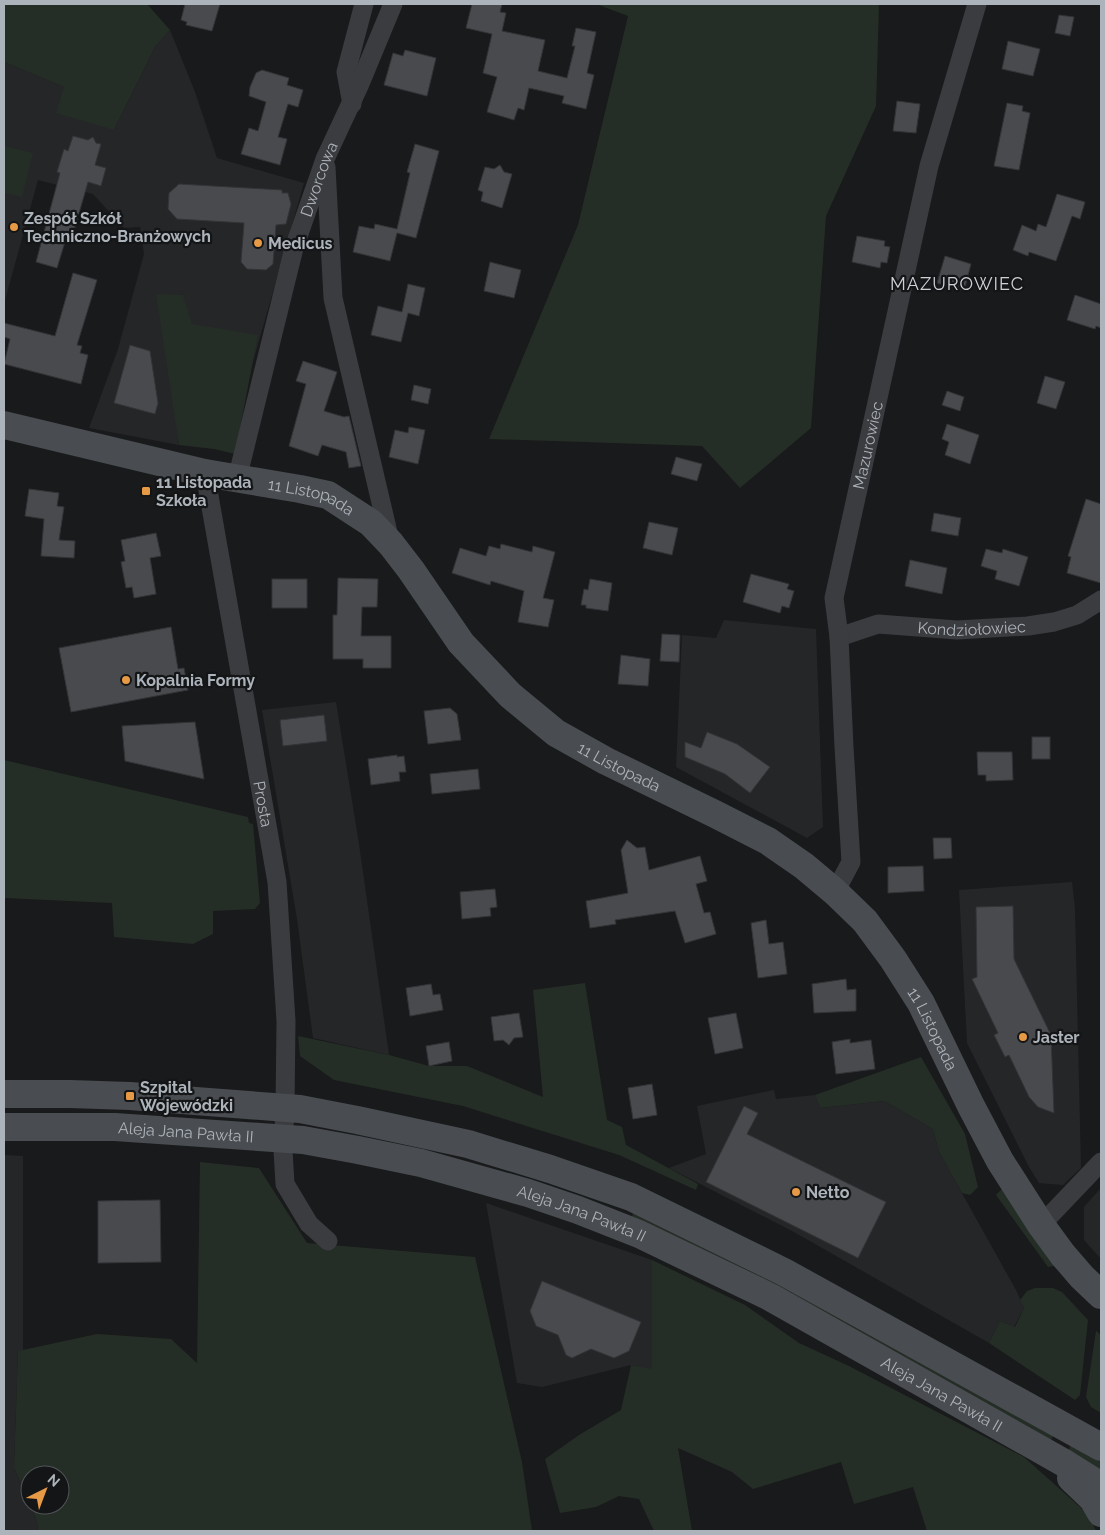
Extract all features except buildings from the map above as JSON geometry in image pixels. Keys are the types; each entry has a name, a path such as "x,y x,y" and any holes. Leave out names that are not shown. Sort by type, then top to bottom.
{"street":[{"path":"352,104 346,72 364,4"},
{"name":"Dworcowa","path":"237,479 294,248 325,159 352,104 393,4"},
{"name":"Mazurowiec","path":"836,892 851,862 839,637 834,598 929,166 977,4"},
{"path":"325,159 333,298 391,544"},
{"name":"11 Listopada","path":"4,425 205,473 328,495 371,523 391,544 461,643 510,695 556,733 606,761 768,841 804,866 836,892 865,921 893,959 921,1003 1000,1161 1041,1224 1082,1277 1101,1295"},
{"name":"Prosta","path":"205,473 277,882 286,1021 285,1184 309,1224 328,1241"},
{"name":"Kondziołowiec","path":"839,637 878,624 958,630 1028,626 1054,622 1077,615 1101,600"},
{"name":"Aleja Jana Pawła II","path":"4,1094 130,1096 300,1109 468,1144 550,1169 631,1197 784,1272 1101,1447"},
{"name":"Aleja Jana Pawła II","path":"4,1127 115,1127 284,1138 358,1150 464,1174 528,1193 619,1226 667,1246 770,1297 1101,1486"},
{"path":"1041,1224 1101,1162"},
{"path":"1032,1445 1093,1499 1101,1514"}],"shaded area":[{"path":"4,4 147,4 170,30 155,47 114,130 56,113 64,87 4,62"},
{"path":"596,4 879,4 876,106 826,216 811,428 740,488 702,446 489,439 578,225 628,16"},
{"path":"170,30 195,92 217,158 304,183 233,432 178,441 179,445 89,428 118,349 144,254 140,227 124,228 93,194 38,180 4,304 4,62 64,87 114,130 155,47"},
{"path":"4,146 33,153 22,197 4,193"},
{"path":"156,294 183,295 192,324 258,335 235,454 214,449 179,445"},
{"path":"724,620 816,629 823,827 807,838 676,767 682,635 716,638"},
{"path":"336,702 359,844 389,1055 313,1038 297,919 262,710"},
{"path":"4,760 248,817 249,823 253,824 260,903 255,909 213,911 213,934 193,944 114,937 112,903 4,898"},
{"path":"1072,882 1075,909 1081,1168 1063,1185 1039,1183 1029,1167 967,1043 959,890"},
{"path":"585,983 607,1120 622,1127 626,1145 698,1184 696,1190 619,1155 463,1106 334,1080 300,1056 298,1036 389,1055 429,1066 467,1066 543,1097 533,990"},
{"path":"921,1057 965,1134 978,1187 970,1195 962,1193 939,1152 933,1129 884,1101 820,1108 815,1095"},
{"path":"774,1090 776,1099 815,1095 820,1108 884,1101 933,1129 939,1152 1016,1290 1024,1308 1014,1327 1000,1321 989,1343 794,1232 669,1168 706,1154 697,1106"},
{"path":"4,1155 23,1156 23,1350 18,1352 14,1468 20,1482 20,1515 34,1515 38,1531 4,1531"},
{"path":"200,1162 259,1168 307,1243 475,1257 522,1462 532,1531 38,1531 34,1515 70,1515 70,1465 20,1465 20,1482 14,1468 18,1351 97,1334 171,1339 197,1363"},
{"path":"1003,1188 1059,1265 1048,1267 996,1195"},
{"path":"1101,1188 1101,1259 1084,1240 1084,1207"},
{"path":"486,1203 652,1260 652,1370 631,1365 542,1387 517,1383"},
{"path":"634,1211 736,1259 1053,1436 1050,1443 631,1219"},
{"path":"652,1260 745,1305 799,1343 849,1366 1024,1457 1089,1515 1096,1531 927,1531 913,1487 854,1504 841,1462 753,1489 732,1472 678,1448 692,1531 654,1531 639,1499 619,1496 596,1507 560,1513 545,1459 579,1435 621,1410 631,1365 652,1369"},
{"path":"1035,1288 1053,1288 1062,1292 1088,1320 1080,1395 1075,1400 989,1343 1000,1321 1015,1327 1024,1308 1020,1300 1027,1291"},
{"path":"1096,1331 1101,1335 1101,1413 1091,1407 1086,1397"},
{"path":"1071,1444 1101,1462 1101,1471 1068,1452"}],"place":[{"name":"Zespół Szkół Techniczno-Branżowych","path":"14,227"},
{"name":"Medicus","path":"258,243"},
{"name":"11 Listopada Szkoła","path":"146,491"},
{"name":"Kopalnia Formy","path":"126,680"},
{"name":"Jaster","path":"1023,1037"},
{"name":"Szpital Wojewódzki","path":"130,1096"},
{"name":"Netto","path":"796,1192"}],"district":[{"name":"MAZUROWIEC","path":"957,283"}]}
